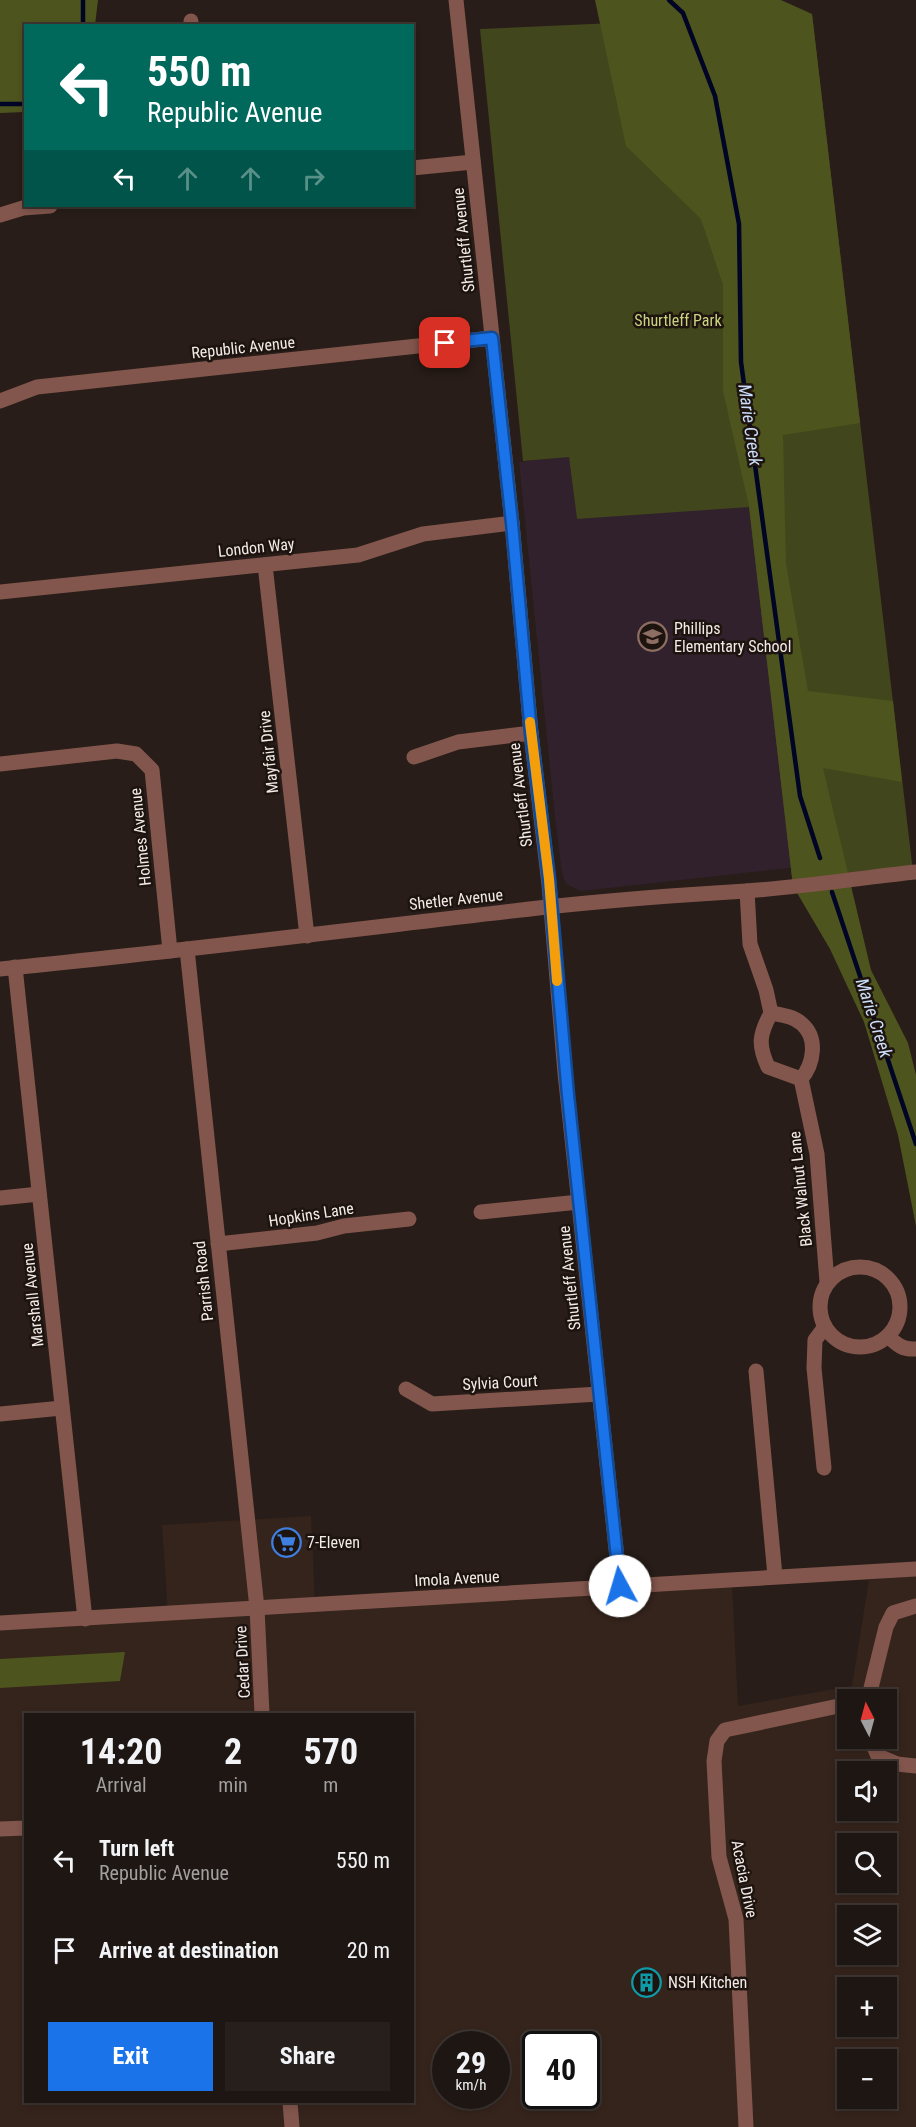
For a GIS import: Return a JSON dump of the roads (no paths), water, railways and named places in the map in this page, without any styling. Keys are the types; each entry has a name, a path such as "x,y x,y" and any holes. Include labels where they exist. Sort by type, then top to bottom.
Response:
{"street":[{"name":"Shurtleff Avenue","path":"456,0 512,523 531,733 620,1586"},
{"path":"414,168 473,162"},
{"path":"0,215 23,208 36,207"},
{"name":"Republic Avenue","path":"0,401 37,387 492,338"},
{"name":"London Way","path":"0,591 358,555 423,534 512,523"},
{"name":"Mayfair Drive","path":"265,565 307,936"},
{"path":"414,757 458,742 531,733"},
{"name":"Holmes Avenue","path":"0,764 117,751 136,754 152,770 170,951"},
{"name":"Shetler Avenue","path":"7,968 550,907 681,894 747,891 916,872"},
{"path":"747,891 750,944 766,990 771,1013 762,1028 760,1049 768,1067 801,1079 808,1071 812,1053 811,1035 801,1023 786,1016 771,1013"},
{"name":"Parrish Road","path":"187,949 257,1608"},
{"name":"Marshall Avenue","path":"7,968 39,1194 85,1619"},
{"name":"Black Walnut Lane","path":"801,1079 817,1155 827,1282"},
{"path":"0,1198 39,1194"},
{"path":"481,1212 579,1202"},
{"name":"Hopkins Lane","path":"218,1244 317,1233 344,1226 409,1219"},
{"path":"863,1266 876,1269 887,1276 896,1287 900,1300 900,1313 896,1326 877,1344 850,1347 838,1341 824,1328 819,1307 821,1294 827,1282 837,1273 863,1266"},
{"path":"824,1328 815,1340 814,1368 824,1468"},
{"path":"888,1336 898,1347 916,1348"},
{"path":"756,1371 775,1576"},
{"name":"Sylvia Court","path":"406,1389 432,1404 599,1394"},
{"path":"0,1414 62,1408"},
{"name":"Imola Avenue","path":"0,1623 916,1569"},
{"path":"871,1689 886,1627 893,1613 903,1608 916,1606"},
{"name":"Cedar Drive","path":"257,1608 262,1713"},
{"name":"Acacia Drive","path":"746,2127 736,1919 719,1857 714,1761 717,1741 725,1730 837,1706"},
{"path":"875,1749 878,1756 897,1764 916,1766"},
{"path":"0,1829 24,1828"},
{"path":"290,2103 292,2127"}],"waterway":[{"name":"Marie Creek","path":"83,0 83,24"},
{"name":"Marie Creek","path":"669,0 683,13 715,96 739,224 741,362 800,796 820,858"},
{"name":"Marie Creek","path":"0,104 24,104"},
{"name":"Marie Creek","path":"832,892 916,1144"}],"place":[{"name":"Phillips Elementary School","path":"653,637"},
{"name":"7-Eleven","path":"286,1542"},
{"name":"NSH Kitchen","path":"647,1982"}],"park label":[{"name":"Shurtleff Park","path":"678,320"}]}
